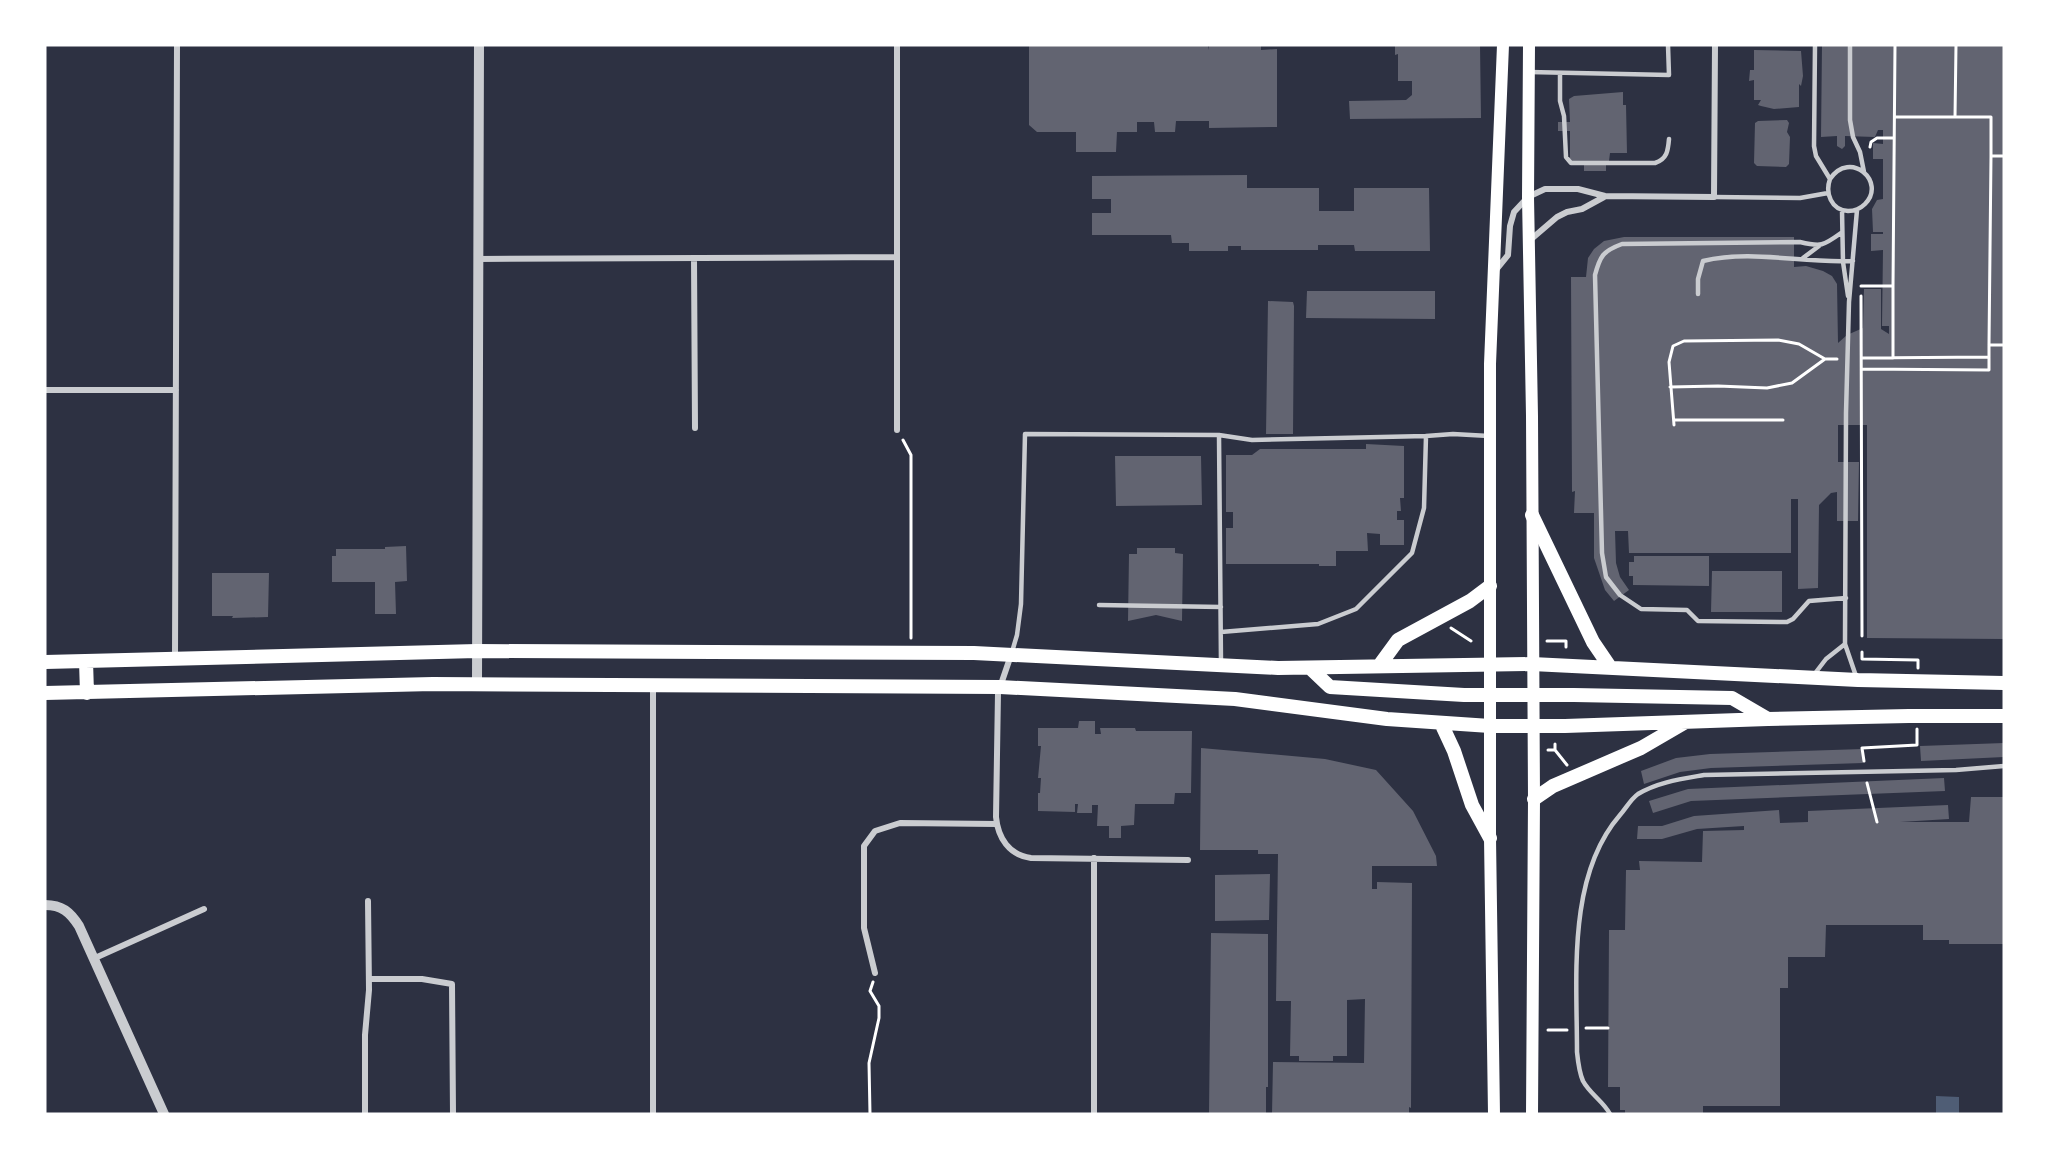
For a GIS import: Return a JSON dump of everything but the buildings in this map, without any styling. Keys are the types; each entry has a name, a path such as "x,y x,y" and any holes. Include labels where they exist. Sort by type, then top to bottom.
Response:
{"main road":[{"path":"1494,1114 1490,838 1489,435 1492,274 1503,45"},
{"path":"1529,45 1528,197 1534,800 1532,1114"},
{"path":"1532,514 1593,642 1610,668"},
{"path":"1379,666 1398,640 1470,601 1490,586"},
{"path":"45,662 477,651 1011,654 1310,668 1490,663 1858,680 2004,683"},
{"path":"86,662 87,693"},
{"path":"1310,668 1330,687 1490,695 1732,698 1768,719"},
{"path":"45,693 477,684 1000,687 1235,699 1387,719 1490,726 1909,716 2004,716"},
{"path":"1534,800 1553,786 1641,748 1686,722"},
{"path":"1441,723 1454,751 1472,805 1490,838"}],"street":[{"path":"176,660 177,45"},
{"path":"477,684 479,45"},
{"path":"897,45 897,430"},
{"path":"1492,274 1508,255 1510,226 1514,212 1528,197 1545,189 1578,189 1605,196 1714,197 1715,45"},
{"path":"1529,242 1557,217 1605,196"},
{"path":"478,258 897,257"},
{"path":"694,258 695,428"},
{"path":"45,390 176,390"},
{"path":"1011,654 1000,687 997,824 1006,845 1017,855 1031,858 1188,860"},
{"path":"653,684 653,1114"},
{"path":"875,973 864,928 864,846 875,831 900,823 997,824"},
{"path":"1094,858 1094,1114"},
{"path":"365,1114 365,1035 369,979 368,901"},
{"path":"45,904 63,908 79,926 164,1114"},
{"path":"95,958 204,909"},
{"path":"369,979 422,979 452,984 453,1114"}],"lane":[{"path":"1529,72 1669,75 1668,45"},
{"path":"1815,45 1814,146 1816,156 1830,179"},
{"path":"1850,45 1850,120 1853,137 1860,150 1865,173 1871,184 1870,197 1867,203 1857,210 1842,210 1833,203 1828,193 1830,179 1837,170 1854,167 1865,173"},
{"path":"1560,73 1560,101 1564,116 1566,157 1571,163 1655,163 1662,161 1667,154 1669,139"},
{"path":"1714,197 1800,198 1828,193"},
{"path":"1842,210 1843,262 1849,302"},
{"path":"1857,210 1849,302 1845,644 1858,680"},
{"path":"1803,258 1841,233"},
{"path":"1819,246 1800,242 1622,244 1603,254 1595,275 1602,553 1606,577 1620,595 1641,609 1687,610 1698,621 1787,622 1809,601 1846,598"},
{"path":"1698,294 1698,279 1703,261 1721,257 1803,258 1822,262 1853,261"},
{"path":"1011,654 1017,635 1020,611 1025,434 1219,435 1252,440 1489,435"},
{"path":"1219,435 1221,665"},
{"path":"1221,632 1318,624 1356,609 1412,553 1424,508 1426,436"},
{"path":"1099,605 1221,608"},
{"path":"1812,678 1827,659 1845,644"},
{"path":"1610,1114 1606,1106 1584,1083 1581,1076 1577,1052 1578,931 1588,872 1612,824 1637,795 1662,783 1704,775 1956,770 2004,766"}],"path":[{"path":"1893,358 1895,45"},
{"path":"1955,117 1956,45"},
{"path":"1862,369 1989,370 1991,117 1894,117"},
{"path":"1870,152 1871,142 1877,138 1894,138"},
{"path":"1991,156 2004,156"},
{"path":"1862,636 1861,286 1893,286"},
{"path":"1674,425 1669,362 1673,346 1684,341 1778,340 1799,344 1825,359"},
{"path":"1989,345 2004,345"},
{"path":"1859,358 1989,357"},
{"path":"1670,387 1767,388 1792,382 1825,359 1847,358"},
{"path":"1674,420 1783,420"},
{"path":"897,430 911,454 910,639"},
{"path":"1445,624 1471,641 1479,641"},
{"path":"1546,641 1566,641 1572,636"},
{"path":"1471,641 1472,646"},
{"path":"1566,641 1566,647"},
{"path":"1862,659 1918,660"},
{"path":"1555,744 1555,750 1571,770"},
{"path":"1877,822 1865,772 1862,748 1917,745"},
{"path":"1547,750 1555,750"},
{"path":"870,1114 869,1062 879,1018 879,1006 870,991 875,973"},
{"path":"1585,1028 1608,1028"},
{"path":"1548,1030 1569,1030"}],"water":[{"path":"1936,1096 1959,1097 1959,1114 1936,1114"}]}
